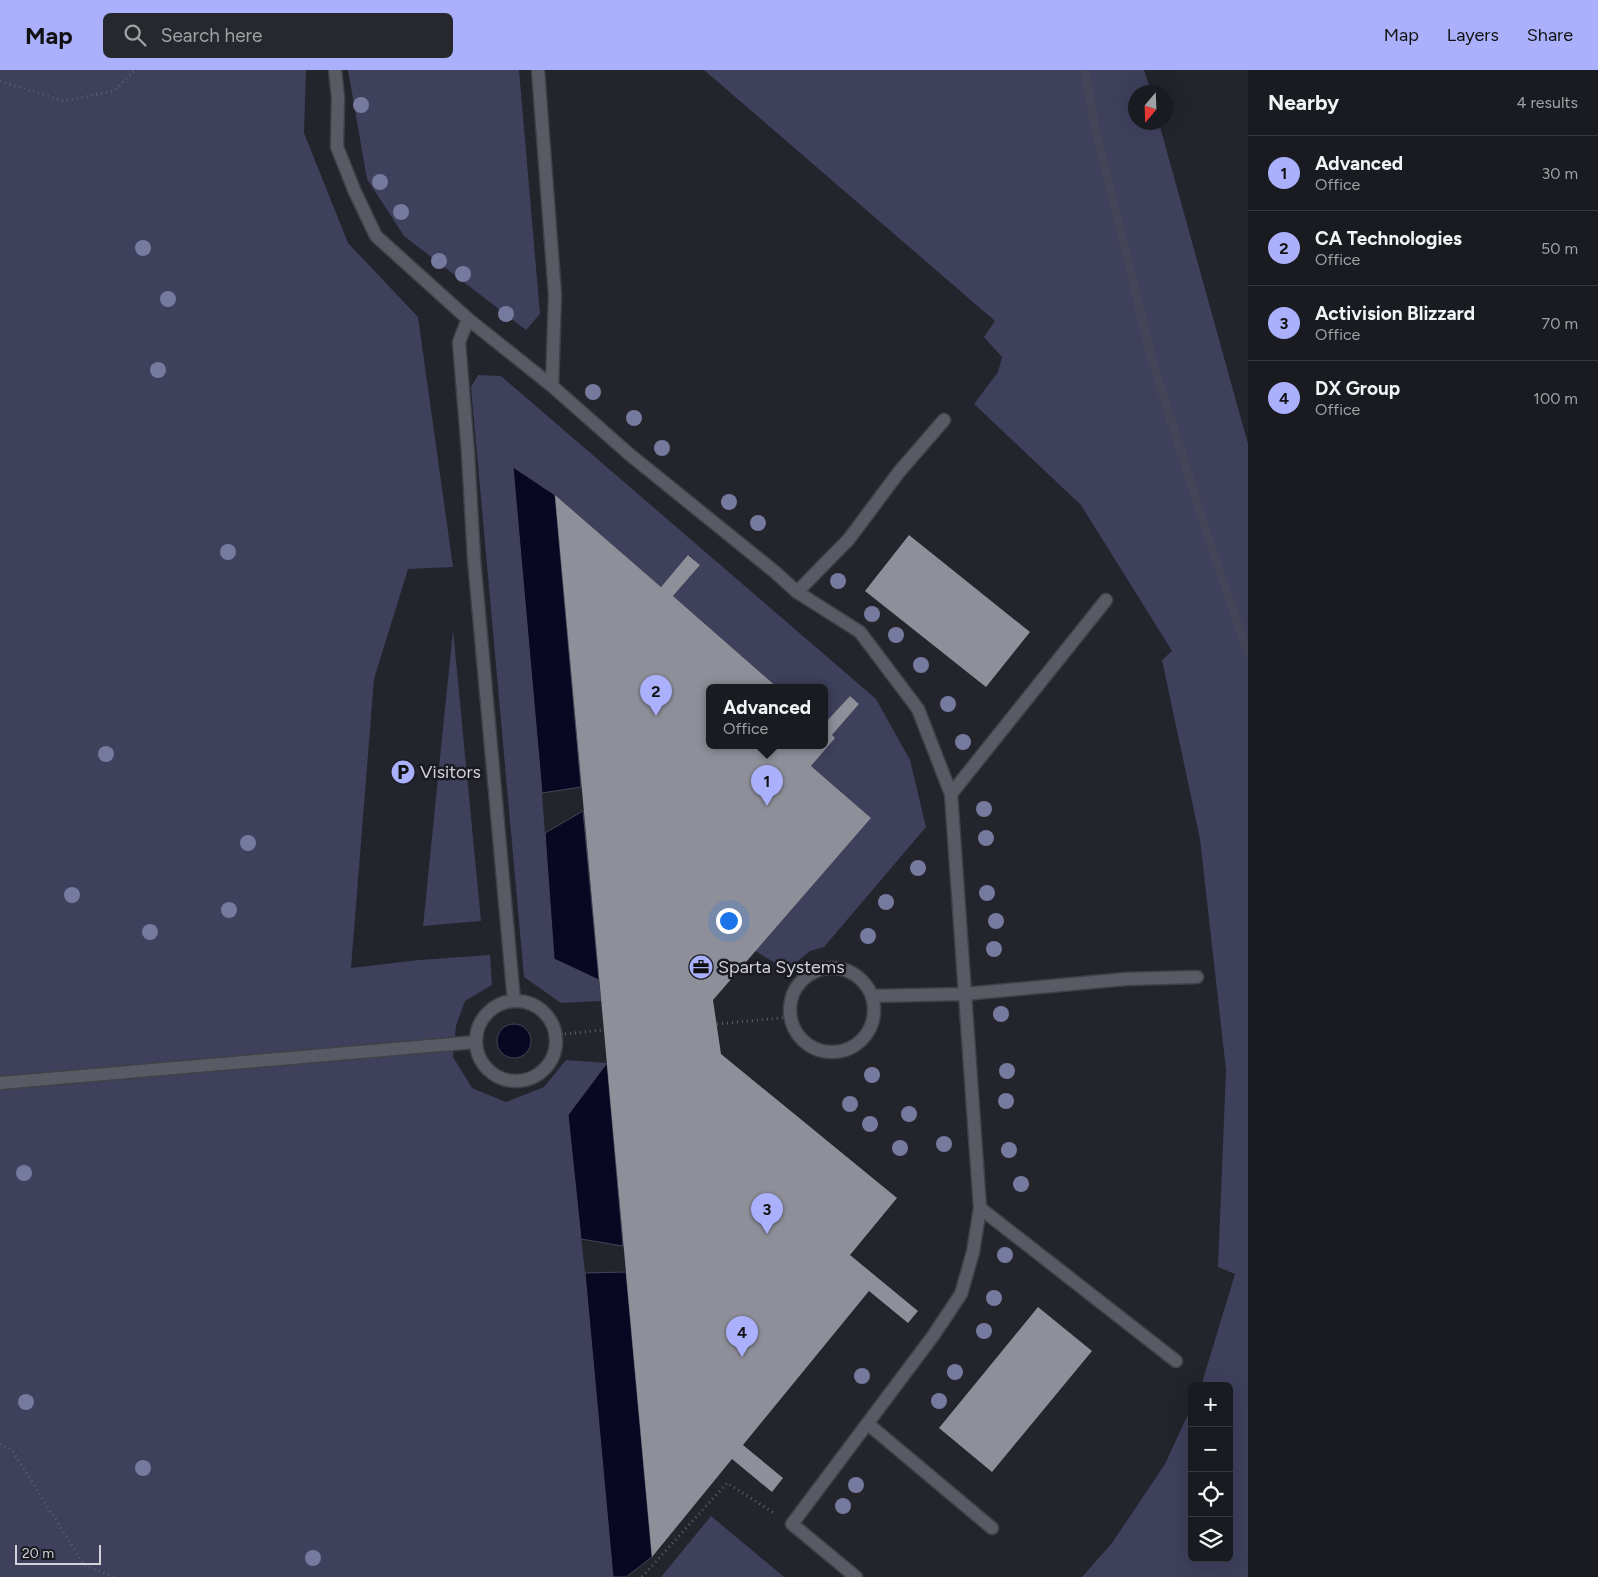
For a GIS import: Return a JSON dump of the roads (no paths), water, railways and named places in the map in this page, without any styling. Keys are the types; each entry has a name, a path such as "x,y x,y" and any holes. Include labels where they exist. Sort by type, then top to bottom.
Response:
{"street":[{"path":"335,70 338,98 337,147 355,192 376,236 468,319 552,386 629,454 776,572 798,592 860,632 918,709 951,794 980,1208 973,1252 961,1294 933,1336 792,1524 856,1577"},
{"path":"538,70 554,294 552,386"},
{"path":"468,319 459,342 474,559 514,1001"},
{"path":"798,592 848,539 899,472 944,420"},
{"path":"951,794 1106,600"},
{"path":"828,967 842,968 855,974 866,984 872,996 875,1010 872,1024 866,1036 856,1046 842,1051 828,1052 815,1049 803,1041 794,1030 790,1017 790,1003 794,989 803,978 815,971 828,967"},
{"path":"872,996 965,994 1126,979 1197,977"},
{"path":"514,1001 527,1002 539,1008 548,1017 554,1028 556,1041 554,1054 548,1066 538,1075 519,1081 505,1080 492,1073 482,1062 476,1048 476,1035 481,1021 491,1010 503,1003 514,1001"},
{"path":"0,1083 476,1042"},
{"path":"980,1208 1176,1361"},
{"path":"868,1424 992,1528"}],"waterway":[{"path":"1085,70 1094,123 1152,360 1210,543 1248,653"}],"place":[{"name":"CA Technologies","path":"656,716"},
{"name":"Visitors","path":"403,772"},
{"name":"Advanced","path":"767,806"},
{"name":"Sparta Systems","path":"701,967"},
{"name":"Activision Blizzard","path":"767,1234"},
{"name":"DX Group","path":"742,1357"}]}
